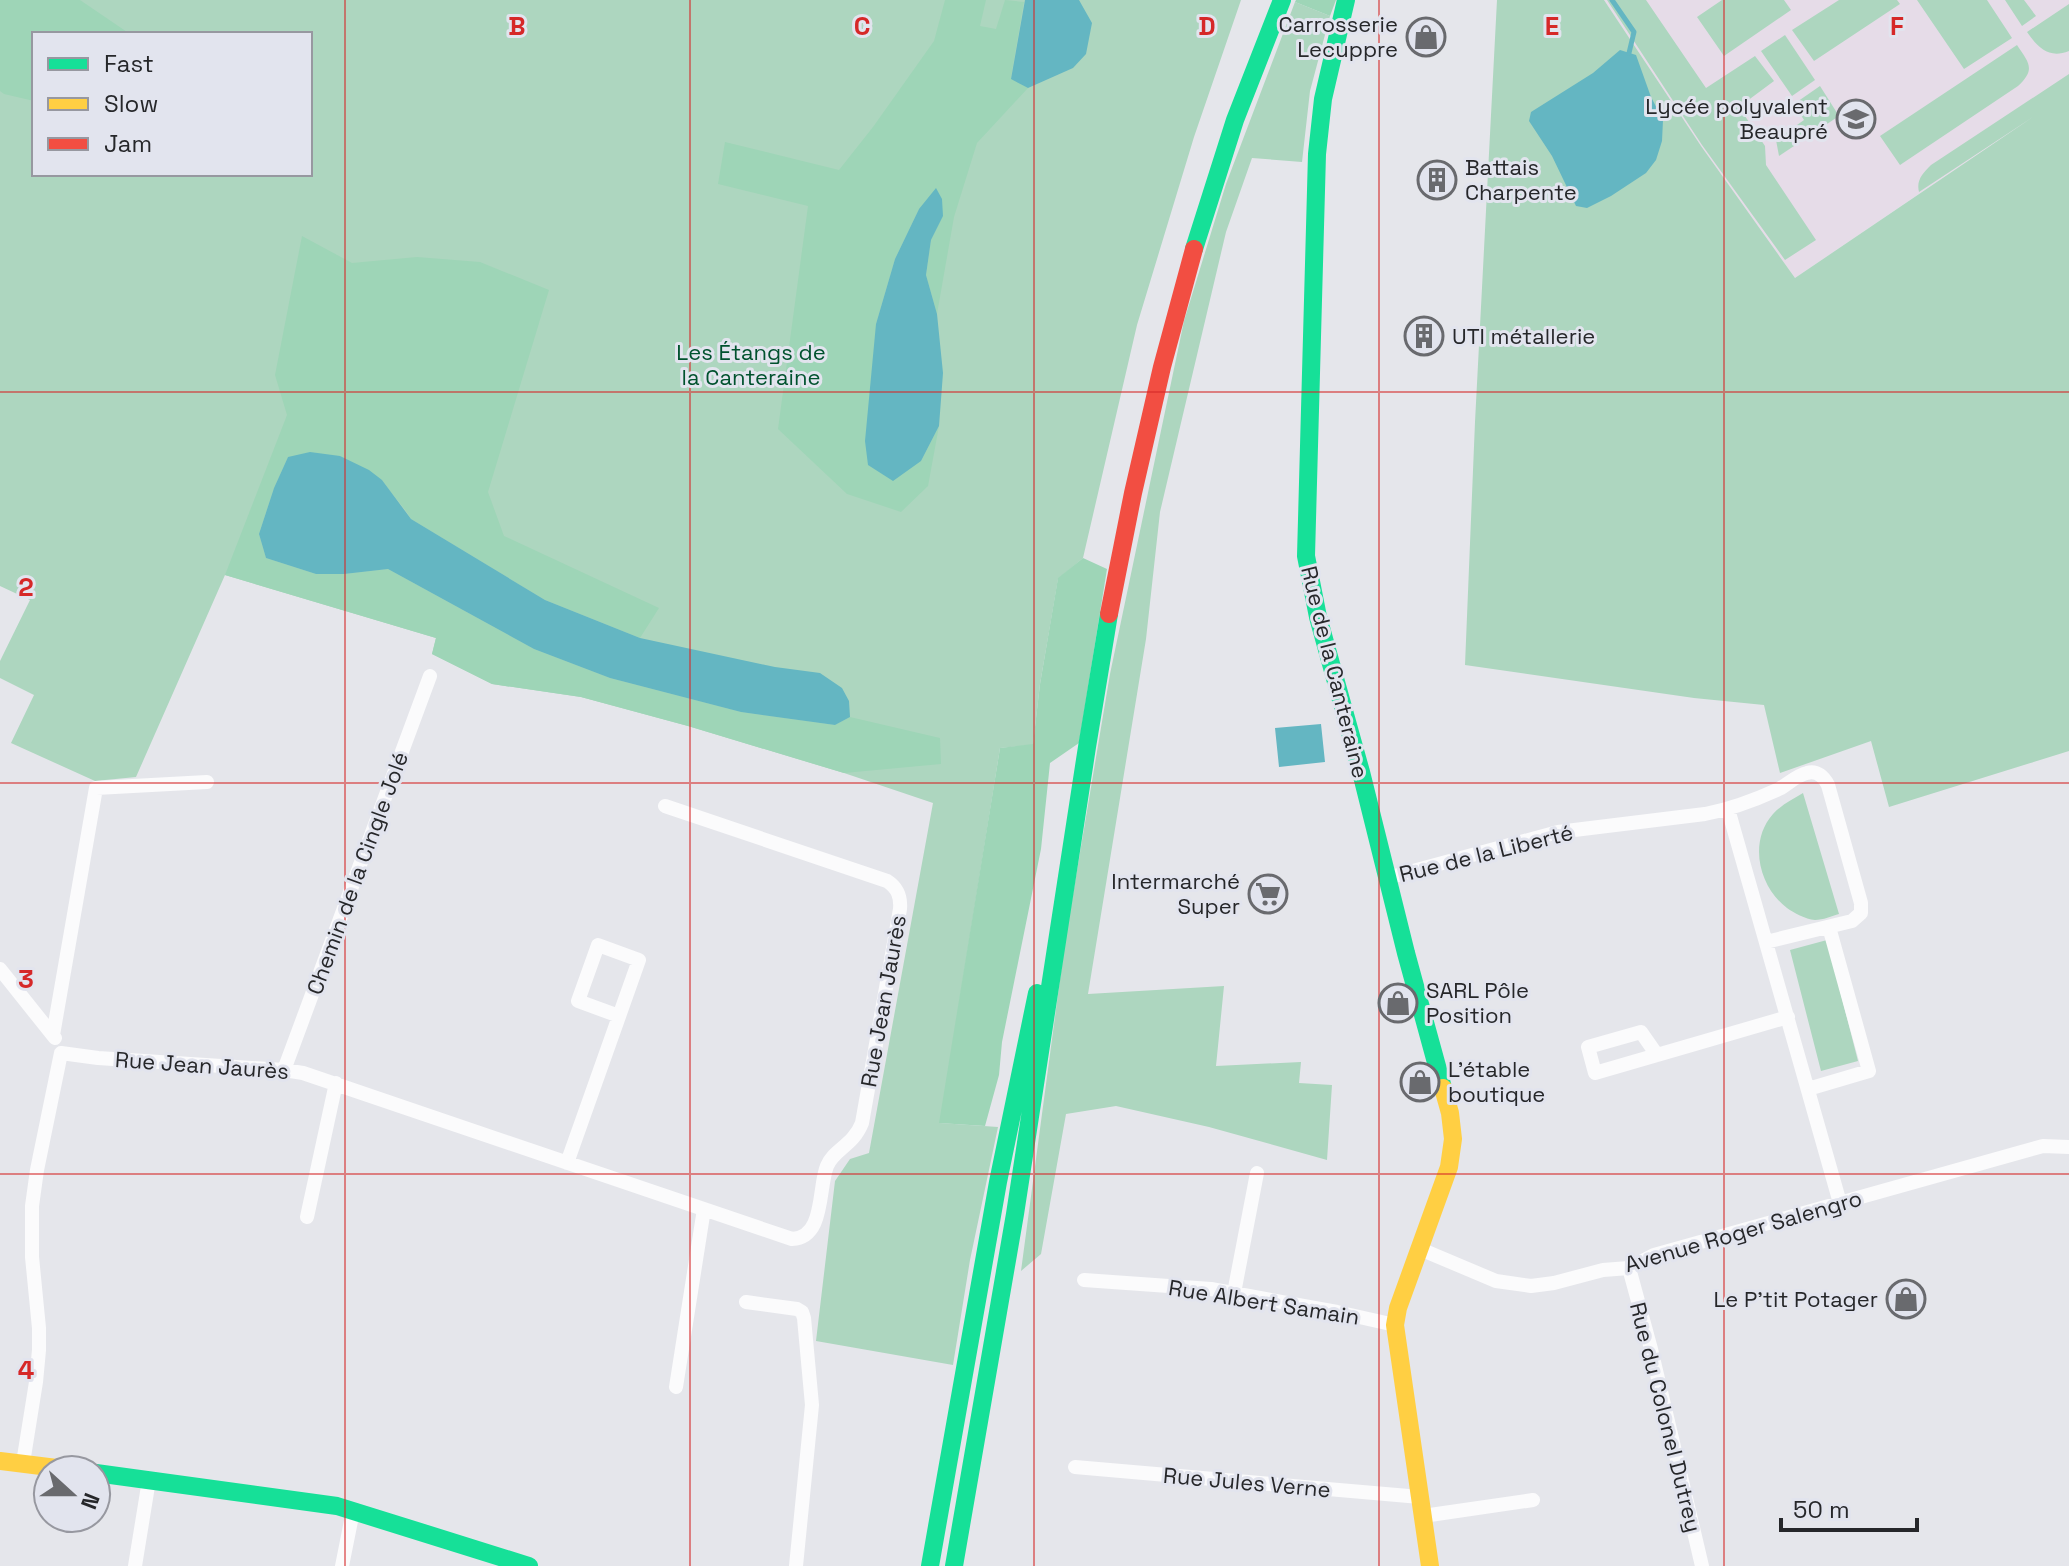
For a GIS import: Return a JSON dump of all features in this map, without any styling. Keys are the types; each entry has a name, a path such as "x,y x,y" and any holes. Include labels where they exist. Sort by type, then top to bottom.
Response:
{"main road":[{"path":"954,1566 1019,1188 1071,837 1131,499 1169,337 1208,200 1282,0"},
{"name":"Rue de la Canteraine","path":"1346,0 1323,99 1317,154 1306,556 1318,617 1406,953 1446,1092 1453,1128 1449,1167 1398,1308 1395,1325"},
{"path":"930,1566 998,1182 1071,837"},
{"path":"1395,1325 1430,1566"},
{"path":"0,1461 32,1464"},
{"path":"112,1475 305,1500 353,1511 529,1566"}],"street":[{"name":"Chemin de la Cingle Jolé","path":"284,1070 430,676"},
{"name":"Rue de la Liberté","path":"1387,878 1558,832 1728,809 1780,788 1808,772 1825,779 1862,908 1858,918 1829,927"},
{"path":"53,1035 96,788 207,782"},
{"name":"Rue Jean Jaurès","path":"61,1053 303,1073 792,1239 804,1236 816,1220 827,1167 851,1142 862,1123 900,899 887,881 665,806"},
{"path":"1728,809 1840,1203"},
{"path":"1766,942 1829,927 1869,1071 1808,1089"},
{"path":"567,1163 639,960 598,945 578,1001 619,1016"},
{"path":"0,969 53,1035 61,1053 32,1206 32,1257 39,1345 23,1463"},
{"path":"1657,1055 1788,1017"},
{"path":"307,1217 336,1083"},
{"name":"Avenue Roger Salengro","path":"1420,1249 1496,1281 1524,1286 1554,1283 1603,1270 1629,1268 1654,1255 2043,1146 2069,1147"},
{"path":"1234,1293 1257,1173"},
{"path":"676,1387 704,1209"},
{"name":"Rue du Colonel Dutrey","path":"1629,1268 1702,1566"},
{"name":"Rue Albert Samain","path":"1084,1280 1234,1293 1395,1325"},
{"path":"746,1302 797,1309 804,1318 812,1405 796,1566"},
{"name":"Rue Jules Verne","path":"1075,1467 1420,1497"},
{"path":"135,1566 149,1480"},
{"path":"1423,1516 1533,1500"},
{"path":"342,1566 353,1511"}],"shaded area":[{"name":"Lycée polyvalent Beaupré","path":"1604,0 2069,0 2069,92 1795,278 1701,146"}],"green space":[{"name":"Les Étangs de la Canteraine","path":"0,0 1241,0 1194,137 1137,325 1083,558 1058,579 1033,745 1000,748 940,1123 998,1127 970,1260 953,1365 816,1341 835,1181 850,1159 869,1153 933,803 688,726 581,697 492,684 432,654 436,638 225,575 136,777 95,781 11,743 34,695 0,678 0,661 30,600 0,586"},
{"path":"0,0 80,0 127,32 32,32 32,101 0,91"},
{"path":"945,0 986,0 980,26 996,29 1005,0 1024,2 1011,78 1028,88 977,143 954,217 937,314 926,275 931,240 943,215 919,209 895,259 876,324 921,461 939,426 928,486 901,512 847,494 778,429 808,206 718,184 725,142 839,170 934,41"},
{"path":"1296,0 1336,0 1330,16"},
{"path":"1497,0 1604,0 1701,146 1795,278 2036,115 1919,192 1919,180 1931,165 2069,74 2069,751 1889,807 1871,741 1780,773 1764,705 1465,665"},
{"path":"1607,0 1646,0 1706,88 1755,56 1774,81 1739,107 1765,146 1766,165 1816,240 1785,260 1702,145"},
{"path":"1722,0 1784,0 1791,10 1724,56 1697,17"},
{"path":"1839,0 1897,0 1900,4 1814,61 1792,30"},
{"path":"1917,0 1987,0 2012,38 1964,69"},
{"path":"2005,0 2024,0 2036,16 2022,26"},
{"path":"1295,2 1330,16 1310,91 1302,162 1252,158 1226,232 1160,512 1146,639 1088,994 1224,986 1216,1066 1301,1062 1299,1083 1332,1085 1327,1160 1209,1127 1116,1106 1066,1114 1041,1254 1021,1271 1065,942 1110,674 1184,321 1226,184"},
{"path":"2069,4 2069,51 2050,53 2035,43 2027,32"},
{"path":"1785,35 1815,80 1792,96 1761,51"},
{"path":"2017,45 2029,66 2027,75 2018,86 1900,165 1880,136"},
{"path":"1820,86 1839,116 1779,156 1776,140 1804,120 1794,104"},
{"path":"302,236 352,263 417,257 480,262 549,290 488,492 504,536 659,608 640,638 545,600 411,519 382,480 288,457 259,534 266,558 316,574 388,569 534,649 610,678 741,712 835,725 850,717 940,738 941,764 844,773 581,697 492,684 432,654 436,638 225,575 287,415 275,375"},
{"path":"1083,558 1107,569 1079,743 1050,763 1041,849 1002,1042 999,1075 985,1126 939,1123 1000,748 1033,744 1058,578"},
{"path":"1803,793 1839,914 1818,920 1796,914 1777,899 1760,864 1759,851 1765,825 1780,808"},
{"path":"1827,940 1858,1061 1821,1071 1790,950"}],"water":[{"path":"1025,0 1079,0 1092,23 1086,54 1073,68 1028,88 1011,79"},
{"path":"1620,50 1636,55 1663,120 1662,141 1656,160 1646,173 1587,208 1576,206 1552,156 1529,121 1531,112 1593,73"},
{"path":"936,188 942,199 943,216 931,240 926,275 937,314 943,373 939,426 921,461 893,481 868,465 865,441 876,324 895,259 919,209"},
{"path":"310,452 340,456 369,470 382,480 411,519 545,600 640,638 775,667 820,673 842,688 849,701 850,717 835,725 741,712 610,678 534,649 388,569 316,574 266,558 259,534 274,488 288,457"},
{"path":"1321,724 1325,762 1279,767 1275,728"}],"waterway":[{"path":"1612,0 1634,32 1629,53"}],"traffic: fast":[{"path":"1194,249 1235,120 1282,0"},
{"path":"1346,0 1323,99 1317,154 1306,556 1318,617 1443,1088"},
{"path":"954,1566 1015,1214 1109,614"},
{"path":"930,1566 998,1182 1037,993"},
{"path":"112,1475 337,1506 529,1566"}],"traffic: slow":[{"path":"1430,1566 1395,1325 1398,1308 1449,1167 1453,1139 1443,1088"},
{"path":"0,1461 32,1465"}],"traffic: jam":[{"path":"1109,614 1162,367 1194,249"}],"place":[{"name":"Carrosserie Lecuppre","path":"1426,37"},
{"name":"Lycée polyvalent Beaupré","path":"1856,119"},
{"name":"Battais Charpente","path":"1437,180"},
{"name":"UTI métallerie","path":"1424,336"},
{"name":"Intermarché Super","path":"1268,894"},
{"name":"SARL Pôle Position","path":"1398,1003"},
{"name":"L'étable boutique","path":"1420,1082"},
{"name":"Le P’tit Potager","path":"1906,1299"}]}
